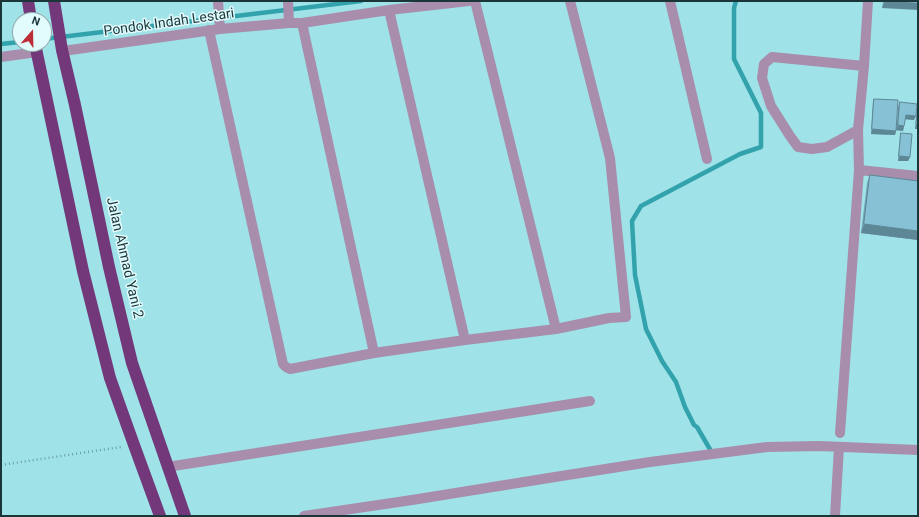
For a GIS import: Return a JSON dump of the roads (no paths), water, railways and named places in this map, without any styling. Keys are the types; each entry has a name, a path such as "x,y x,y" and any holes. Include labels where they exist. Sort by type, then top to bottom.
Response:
{"highway":[{"path":"28,1 30,12"},
{"name":"Jalan Ahmad Yani 2","path":"54,1 62,51 75,105 109,267 132,363 185,516"},
{"path":"37,52 84,271 110,378 160,516"}],"street":[{"path":"218,1 220,29"},
{"path":"288,1 289,22"},
{"name":"Pondok Indah Lestari","path":"62,51 209,30 289,22 302,23 389,10 469,1"},
{"path":"475,1 556,329"},
{"path":"209,30 283,364 290,369 374,352 556,329 609,318 626,317 610,158 570,1"},
{"path":"670,1 707,159"},
{"path":"840,433 859,170 858,130 868,1"},
{"path":"389,10 465,340"},
{"path":"302,23 374,352"},
{"path":"1,57 23,52"},
{"path":"858,130 827,147 812,149 798,147 771,106 762,78 764,64 772,57 864,66"},
{"path":"859,170 918,176"},
{"path":"167,467 590,401"},
{"path":"304,516 650,462 767,447 819,446 918,450"},
{"path":"835,516 839,447"}],"waterway":[{"path":"52,38 361,1"},
{"path":"711,451 697,427 694,425 685,407 676,382 662,361 646,329 635,275 632,221 641,206 740,154 761,147 761,113 734,59 734,8 736,1"},
{"path":"1,44 12,43"}]}
